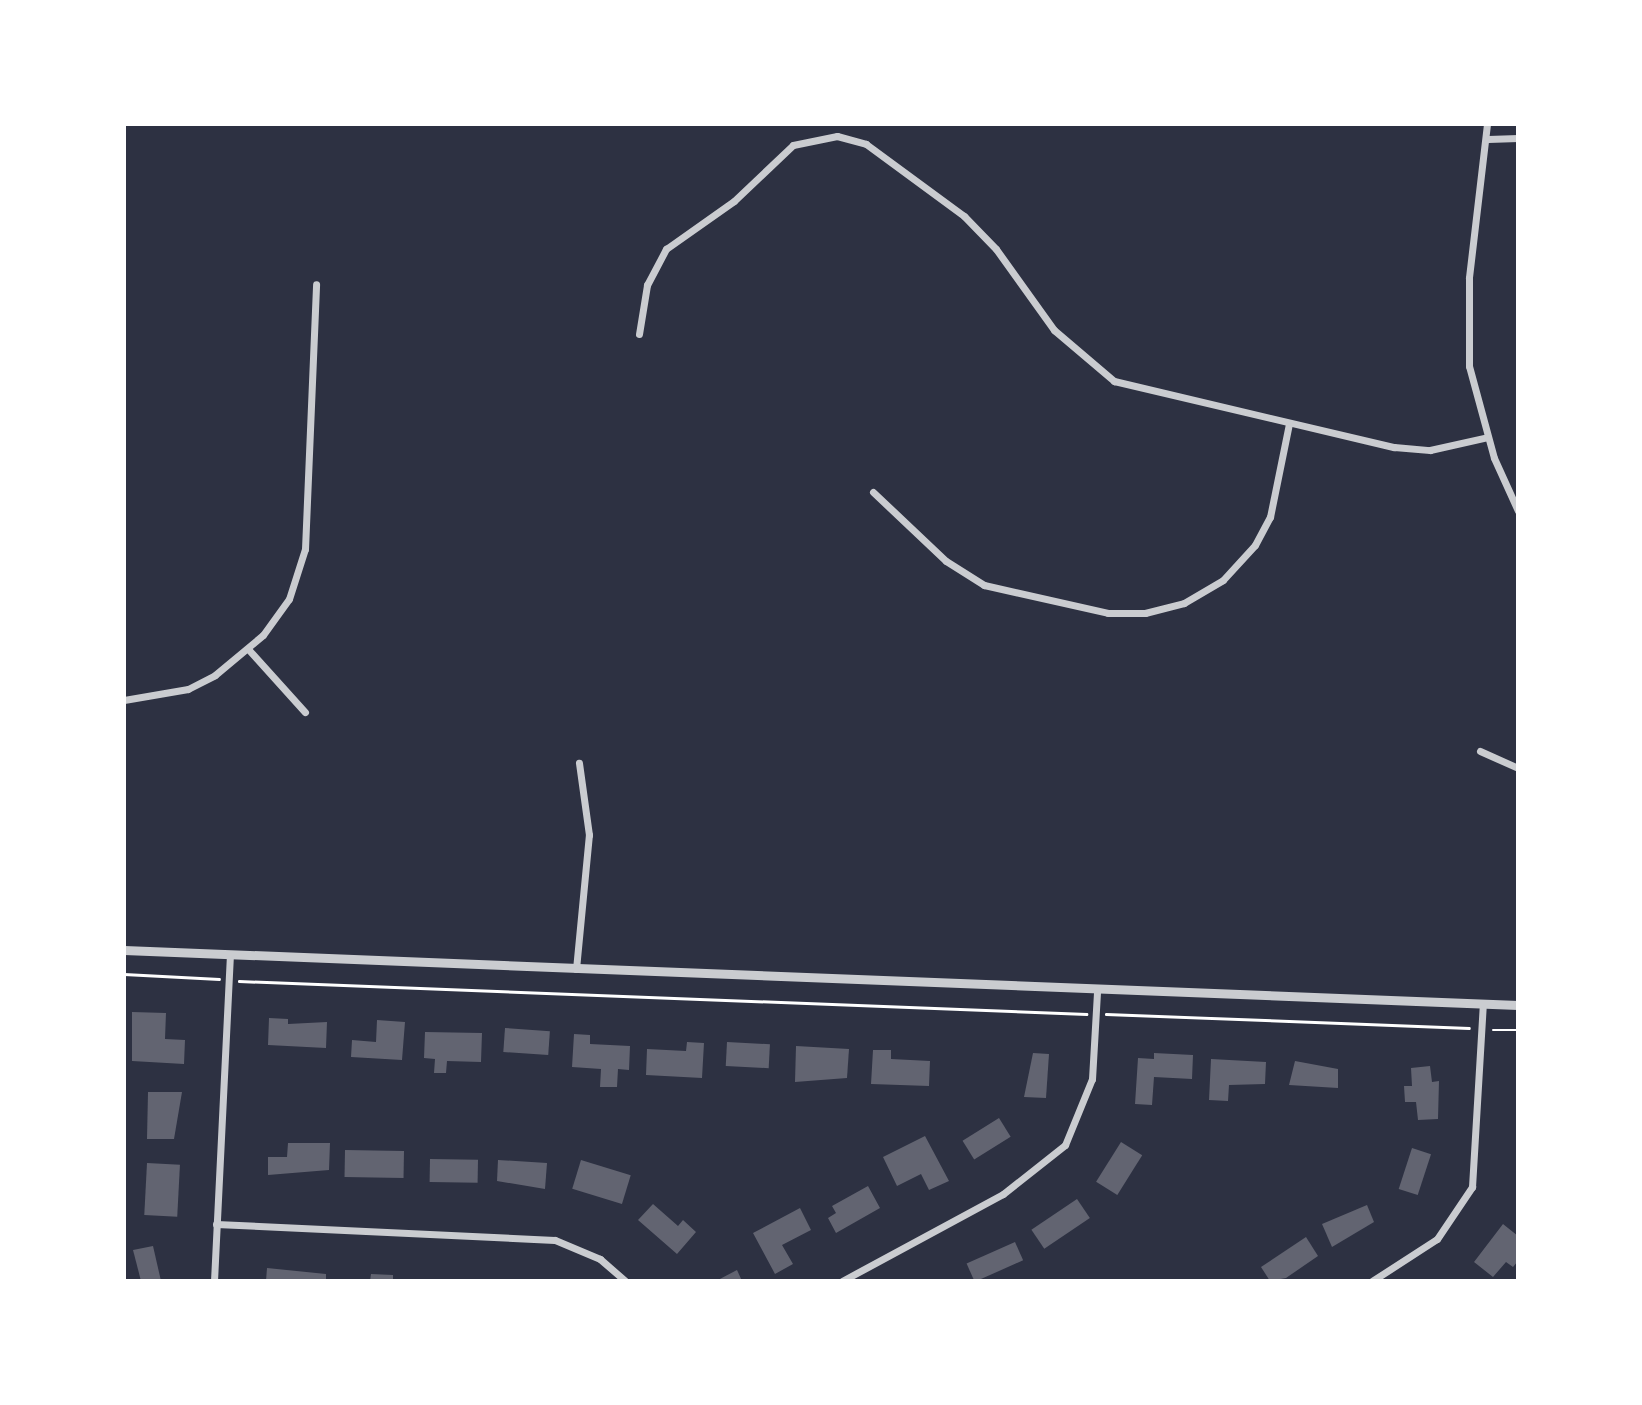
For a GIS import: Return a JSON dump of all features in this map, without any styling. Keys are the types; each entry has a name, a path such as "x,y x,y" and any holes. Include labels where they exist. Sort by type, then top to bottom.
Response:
{"street":[{"path":"1487,124 1488,139 1468,320 1469,366 1488,438 1518,511"},
{"path":"639,334 647,285 666,249 734,201 793,145 836,136 866,144 964,216 1090,366 1132,387 1394,447 1430,450 1488,438"},
{"path":"1488,139 1518,138"},
{"path":"124,700 188,689 248,649 289,599 305,549 316,284"},
{"path":"873,492 946,561 984,585 1108,612 1145,613 1184,603 1213,586 1255,545 1270,517 1289,424"},
{"path":"248,649 305,712"},
{"path":"1480,751 1518,768"},
{"path":"576,969 589,835 579,763"},
{"path":"124,950 1097,991 1518,1005"},
{"path":"214,1281 230,955"},
{"path":"842,1281 1003,1194 1065,1145 1092,1079 1097,991"},
{"path":"1372,1281 1437,1240 1472,1187 1483,1004"},
{"path":"216,1224 555,1240 600,1259 625,1281"}],"path":[{"path":"124,974 1518,1031"}],"building":[{"path":"132,1012 166,1013 165,1039 185,1040 184,1064 132,1061"},
{"path":"269,1018 288,1019 288,1024 327,1022 326,1048 268,1045"},
{"path":"377,1020 405,1022 402,1060 351,1057 352,1040 376,1042"},
{"path":"505,1028 550,1031 548,1055 503,1052"},
{"path":"425,1032 482,1033 481,1062 447,1061 446,1073 434,1073 435,1059 424,1058"},
{"path":"574,1034 590,1035 590,1044 630,1046 629,1070 618,1069 617,1087 600,1087 601,1069 572,1067"},
{"path":"687,1042 704,1043 702,1078 646,1075 647,1049 686,1051"},
{"path":"727,1042 770,1044 769,1068 726,1066"},
{"path":"796,1046 849,1049 847,1078 795,1082"},
{"path":"873,1050 891,1050 891,1059 930,1061 929,1086 871,1084"},
{"path":"1033,1053 1049,1054 1046,1098 1024,1097"},
{"path":"1154,1053 1193,1055 1192,1079 1154,1077 1152,1105 1135,1104 1138,1058 1154,1059"},
{"path":"1211,1059 1266,1062 1265,1084 1229,1085 1228,1101 1209,1100"},
{"path":"1295,1061 1338,1069 1338,1088 1289,1085"},
{"path":"1430,1066 1432,1082 1439,1081 1438,1119 1418,1120 1416,1102 1405,1102 1404,1086 1412,1086 1411,1068"},
{"path":"148,1092 182,1092 174,1139 147,1139"},
{"path":"999,1118 1011,1137 974,1159 963,1141"},
{"path":"925,1136 949,1181 929,1190 921,1174 897,1186 883,1157"},
{"path":"1121,1142 1142,1155 1117,1195 1096,1182"},
{"path":"288,1143 330,1143 329,1170 268,1175 268,1157 287,1157"},
{"path":"1412,1148 1431,1154 1418,1195 1399,1189"},
{"path":"345,1150 404,1151 404,1178 345,1177"},
{"path":"430,1159 478,1160 478,1183 430,1182"},
{"path":"498,1160 547,1163 545,1189 497,1181"},
{"path":"581,1160 631,1175 622,1204 572,1189"},
{"path":"147,1163 180,1165 177,1217 144,1215"},
{"path":"868,1186 880,1208 836,1233 828,1218 836,1213 832,1206"},
{"path":"1077,1199 1090,1218 1044,1249 1031,1230"},
{"path":"653,1204 678,1226 683,1220 696,1232 677,1254 638,1220"},
{"path":"1367,1205 1374,1222 1332,1247 1322,1224"},
{"path":"800,1208 811,1230 782,1245 793,1264 775,1274 753,1233"},
{"path":"1503,1224 1518,1236 1518,1261 1513,1267 1506,1262 1493,1277 1474,1262"},
{"path":"1306,1237 1318,1256 1286,1278 1270,1281 1261,1267"},
{"path":"1015,1242 1023,1260 977,1281 967,1264"},
{"path":"153,1246 161,1281 141,1281 133,1250"},
{"path":"267,1268 326,1274 326,1281 266,1281"},
{"path":"737,1270 742,1281 716,1281"},
{"path":"371,1274 393,1275 393,1281 370,1281"}]}
